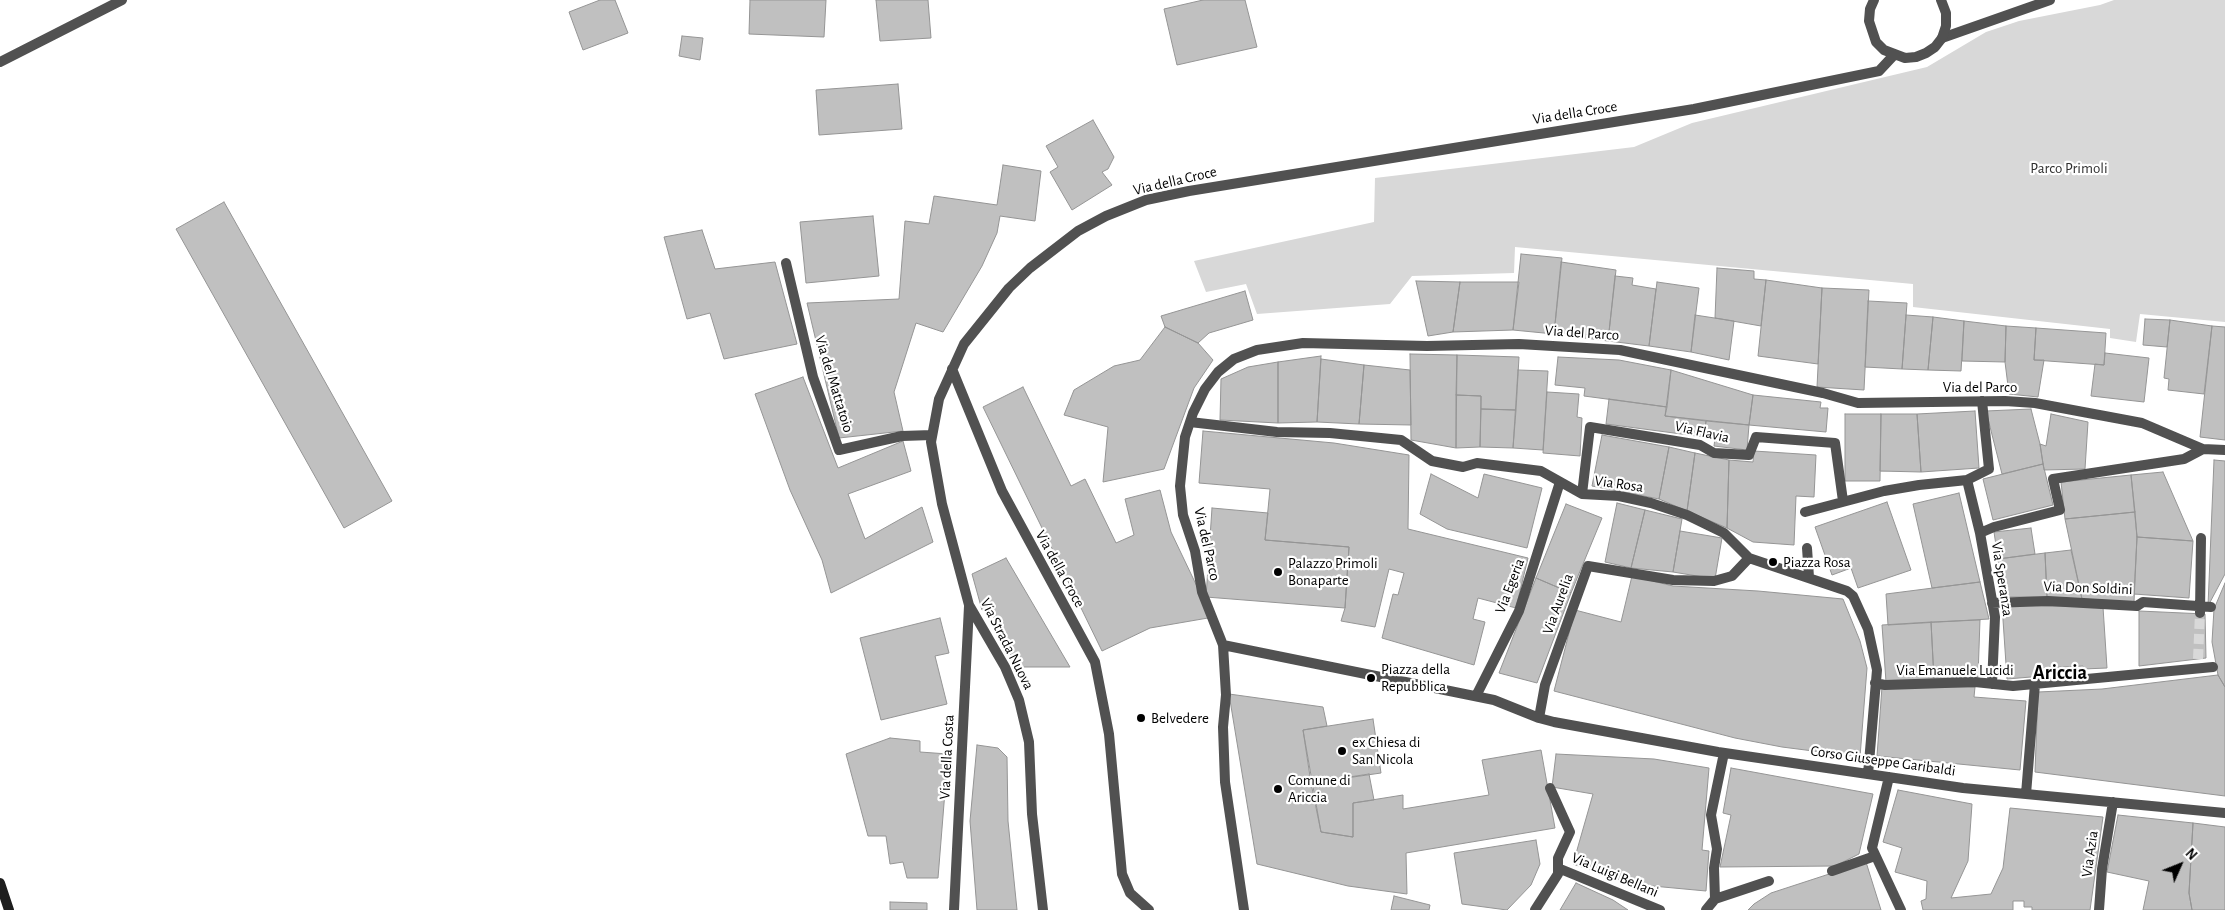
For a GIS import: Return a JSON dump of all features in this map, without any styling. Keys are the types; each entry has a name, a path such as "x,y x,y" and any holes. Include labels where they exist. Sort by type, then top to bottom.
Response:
{"street":[{"path":"0,60 122,0"},
{"path":"1874,0 1869,20 1871,32 1876,42 1894,56 1905,58 1919,56 1935,47 1942,38 1946,26 1946,13 1941,0"},
{"path":"1942,38 2050,0"},
{"name":"Via della Croce","path":"1149,910 1130,893 1122,874 1109,734 1095,662 1002,491 952,369 964,344 982,319 1009,288 1030,268 1078,230 1106,216 1146,200 1189,190 1694,109 1879,71 1894,56"},
{"name":"Via del Mattatoio","path":"786,263 813,377 839,450 902,436 932,436"},
{"name":"Via del Parco","path":"1244,910 1225,782 1223,727 1226,695 1223,645 1202,592 1195,551 1183,515 1180,486 1185,437 1190,422 1205,388 1218,372 1234,359 1257,350 1303,343 1427,346 1519,344 1620,350 1823,393 1858,403 1982,401 2035,403 2142,423 2203,449 2225,450"},
{"name":"Via Strada Nuova","path":"952,369 939,399 932,436 934,464 942,504 969,605 1005,667 1019,700 1028,742 1032,814 1043,910"},
{"path":"1805,512 1843,501 1919,485 1967,480 1989,468 1982,401"},
{"name":"Via Rosa","path":"1190,422 1277,432 1330,433 1401,440 1432,461 1463,467 1477,463 1541,471 1582,494 1619,496 1687,515 1724,533 1749,558 1809,577 1853,596 1868,629 1877,670 1868,774"},
{"name":"Via Flavia","path":"1582,494 1590,427 1700,445 1714,453 1748,455 1756,437 1835,443 1843,501"},
{"path":"1980,533 1994,527 2060,510 2053,479 2184,459 2203,449"},
{"name":"Via Speranza","path":"1967,480 1980,533 1995,617 1992,684"},
{"name":"Via Egeria","path":"1476,696 1519,611 1560,482"},
{"name":"Via Don Soldini","path":"1992,603 2048,601 2137,606 2143,602 2203,608 2201,538"},
{"path":"1807,548 1809,577"},
{"name":"Via Aurelia","path":"1539,718 1545,685 1588,566 1673,580 1714,582 1732,576 1749,558"},
{"name":"Via della Costa","path":"954,910 969,605"},
{"path":"1223,645 1494,700 1539,718"},
{"name":"Via Emanuele Lucidi","path":"1875,683 1885,685 1975,682 2013,686 2198,664 2213,667"},
{"name":"Via Emanuele Lucidi","path":"2026,794 2035,684"},
{"name":"Corso Giuseppe Garibaldi","path":"1539,718 1724,753 1963,788 2225,813"},
{"path":"1715,899 1714,868 1717,849 1711,815 1724,753"},
{"path":"1889,777 1872,848 1901,910"},
{"path":"1534,910 1558,874 1558,858 1570,832 1550,788"},
{"name":"Via Azia","path":"2099,910 2102,869 2113,802"},
{"path":"1832,871 1875,856"},
{"name":"Via Luigi Bellani","path":"1558,868 1660,910"},
{"path":"1706,910 1715,899 1769,881"},
{"path":"0,883 9,910"}],"green space":[{"name":"Parco Primoli","path":"2114,0 2225,0 2225,322 2140,314 2136,342 2110,338 2110,329 1913,307 1913,284 1515,247 1514,273 1412,276 1390,304 1257,314 1246,284 1206,292 1194,261 1374,222 1375,178 1634,147 1692,123 1927,67 1986,32 2019,21 2100,5"}],"building":[{"path":"600,0 615,0 628,33 583,50 569,12"},
{"path":"750,0 826,0 824,37 749,34"},
{"path":"876,0 928,0 931,38 880,41"},
{"path":"1203,0 1245,0 1257,47 1177,65 1164,9"},
{"path":"682,36 703,38 700,60 679,56"},
{"path":"898,84 902,129 819,135 816,90"},
{"path":"1093,120 1114,157 1108,169 1102,172 1112,185 1072,210 1050,172 1058,167 1046,146"},
{"path":"1003,165 1041,171 1035,221 1000,216 997,233 982,266 943,332 916,323 894,392 903,431 839,438 807,303 899,299 905,221 929,224 934,196 997,205"},
{"path":"224,202 392,501 344,528 176,229"},
{"path":"873,216 879,276 806,283 800,222"},
{"path":"702,230 715,269 775,262 797,344 724,359 710,313 687,319 664,237"},
{"path":"1521,254 1562,258 1554,334 1513,330"},
{"path":"1561,262 1616,270 1608,341 1554,334"},
{"path":"1717,268 1754,271 1754,279 1766,280 1761,326 1715,318"},
{"path":"1615,276 1633,278 1632,285 1656,289 1649,346 1608,341"},
{"path":"1766,280 1822,288 1818,364 1758,356"},
{"path":"1416,281 1460,282 1453,332 1428,336"},
{"path":"1460,282 1519,282 1513,330 1453,332"},
{"path":"1657,282 1699,288 1691,352 1649,346"},
{"path":"1822,288 1869,290 1864,390 1817,387"},
{"path":"1245,291 1253,320 1209,333 1198,343 1165,327 1161,316"},
{"path":"1868,301 1907,303 1902,369 1865,367"},
{"path":"1695,315 1734,321 1729,360 1691,352"},
{"path":"1906,315 1933,317 1928,370 1902,369"},
{"path":"1933,317 1964,321 1961,371 1928,370"},
{"path":"2145,319 2170,320 2167,347 2143,345"},
{"path":"2170,320 2212,326 2204,394 2168,390 2169,379 2164,378"},
{"path":"1964,321 2006,326 2005,362 1962,361"},
{"path":"2006,326 2036,328 2034,360 2044,360 2038,397 2009,394 2005,362"},
{"path":"2212,326 2225,327 2225,440 2200,437"},
{"path":"1165,327 1198,343 1213,360 1194,388 1164,469 1103,482 1108,427 1064,415 1074,390 1114,366 1140,360"},
{"path":"2036,328 2106,333 2104,365 2034,360"},
{"path":"2105,353 2149,358 2144,402 2091,396 2095,364 2104,365"},
{"path":"1410,354 1457,355 1456,448 1411,440"},
{"path":"1457,355 1519,357 1516,410 1481,409 1481,396 1456,395"},
{"path":"1321,356 1317,422 1278,423 1278,362"},
{"path":"1558,357 1619,360 1671,370 1667,407 1584,396 1585,388 1555,385"},
{"path":"1321,359 1364,365 1359,424 1317,422"},
{"path":"1278,362 1278,423 1220,420 1221,379 1248,367"},
{"path":"1364,365 1410,370 1411,425 1359,424"},
{"path":"1518,370 1548,371 1543,450 1513,448"},
{"path":"1671,370 1753,395 1749,425 1665,416"},
{"path":"803,377 838,468 903,441 911,471 848,494 865,539 922,507 933,542 831,593 822,560 790,490 755,394"},
{"path":"1023,387 1071,486 1085,479 1116,543 1134,535 1125,499 1160,490 1171,532 1203,599 1208,618 1150,628 1102,651 983,407"},
{"path":"1547,392 1579,394 1577,417 1582,418 1580,456 1543,453"},
{"path":"1456,395 1481,396 1480,447 1456,448"},
{"path":"1753,395 1821,402 1820,408 1828,408 1826,432 1749,425"},
{"path":"1609,399 1667,407 1665,416 1706,421 1704,437 1606,424"},
{"path":"1481,409 1516,410 1513,448 1480,447"},
{"path":"2031,409 2043,464 2002,474 1986,411"},
{"path":"1975,411 1979,468 1921,472 1917,414"},
{"path":"1845,414 1881,414 1880,481 1845,481"},
{"path":"1881,414 1917,414 1921,472 1880,471"},
{"path":"2051,414 2088,422 2085,469 2044,470 2040,444 2046,446"},
{"path":"1706,421 1749,425 1747,450 1714,446 1715,438 1704,437"},
{"path":"1203,431 1334,443 1409,455 1408,529 1528,558 1516,608 1478,598 1473,619 1485,622 1474,665 1382,638 1393,594 1398,595 1404,573 1389,569 1375,627 1341,621 1345,608 1349,547 1265,540 1270,489 1199,483"},
{"path":"1602,435 1669,447 1659,499 1592,486"},
{"path":"1669,447 1695,453 1687,511 1659,499"},
{"path":"1754,451 1816,455 1814,497 1796,496 1794,545 1753,542 1727,528 1729,460 1753,462"},
{"path":"1695,453 1729,460 1727,528 1687,511"},
{"path":"2214,460 2225,461 2225,574 2208,606"},
{"path":"2043,464 2053,505 1993,520 1983,479"},
{"path":"2163,472 2193,541 2137,537 2131,475"},
{"path":"1431,474 1478,498 1484,474 1542,488 1527,548 1447,529 1420,514"},
{"path":"2131,475 2135,512 2065,519 2061,482"},
{"path":"1959,493 1980,582 1932,588 1913,504"},
{"path":"1887,502 1911,570 1858,588 1851,568 1832,575 1815,527"},
{"path":"1617,503 1645,510 1631,568 1605,562"},
{"path":"1566,504 1602,518 1571,593 1536,578"},
{"name":"Palazzo Primoli Bonaparte","path":"1212,508 1268,513 1265,540 1349,547 1345,608 1206,597"},
{"path":"1645,510 1682,519 1673,572 1631,568"},
{"path":"2135,512 2137,537 2134,602 2082,599 2065,519"},
{"path":"2031,528 2035,554 1998,559 1994,532"},
{"path":"1680,531 1722,538 1715,579 1673,572"},
{"path":"2137,537 2193,541 2189,598 2134,594"},
{"path":"2071,550 2082,599 2047,597 2045,553"},
{"path":"2045,553 2047,597 2000,597 1998,559"},
{"path":"1006,558 1070,667 1016,667 989,606 982,610 972,574"},
{"path":"1632,576 1673,586 1843,599 1860,641 1867,668 1860,757 1782,747 1735,738 1554,691 1575,610 1621,622"},
{"path":"1536,578 1571,593 1537,683 1499,673"},
{"path":"1980,582 1989,619 1888,625 1886,594"},
{"path":"2225,583 2225,687 2218,675 2212,642 2214,609"},
{"path":"2002,605 2103,607 2107,668 2083,669 2083,666 2042,668 2043,676 2007,679"},
{"path":"2139,611 2205,614 2206,658 2139,666"},
{"path":"940,618 949,653 935,656 947,704 881,720 860,638"},
{"path":"1980,620 1978,677 1934,679 1931,622"},
{"path":"1931,622 1934,679 1886,682 1882,625"},
{"path":"2218,675 2225,687 2225,796 2035,772 2038,692 2102,689"},
{"path":"1882,687 1975,687 1974,697 2026,701 2020,770 1877,756"},
{"name":"Comune di Ariccia","path":"1229,694 1323,707 1327,726 1303,730 1321,832 1353,837 1353,803 1403,795 1403,809 1489,795 1482,760 1541,750 1555,828 1406,853 1407,894 1348,886 1257,864"},
{"name":"ex Chiesa di San Nicola","path":"1373,719 1381,773 1311,783 1303,730"},
{"path":"890,738 920,741 920,752 948,754 938,878 907,878 903,862 890,864 886,836 868,836 846,754"},
{"path":"977,745 998,748 1007,757 1008,821 1017,910 977,910 970,821"},
{"path":"1556,754 1654,759 1709,768 1702,850 1709,851 1706,891 1631,884 1573,864 1593,794 1552,787"},
{"path":"1731,768 1873,794 1859,854 1835,866 1720,867 1731,815 1723,813"},
{"path":"1369,774 1374,800 1353,803 1353,837 1321,832 1311,783"},
{"path":"1898,790 1972,804 1968,861 1951,898 1991,894 2003,868 2010,808 2103,817 2090,910 2032,910 2032,907 2024,907 2024,901 2013,901 2013,910 1923,910 1921,901 1926,899 1927,881 1895,872 1902,848 1883,842"},
{"path":"2118,815 2193,823 2189,893 2192,910 2143,910 2149,881 2107,872"},
{"path":"2193,823 2225,827 2225,910 2192,910 2189,893"},
{"path":"1536,840 1540,864 1531,885 1507,910 1462,904 1454,853"},
{"path":"1866,862 1881,910 1748,910 1771,893"},
{"path":"1576,883 1613,900 1628,910 1560,910"},
{"path":"1394,896 1430,905 1429,910 1391,910"},
{"path":"890,902 927,903 927,910 890,910"}],"tunnel":[{"path":"2198,659 2200,613"}],"place":[{"name":"Piazza Rosa","path":"1773,562"},
{"name":"Palazzo Primoli Bonaparte","path":"1278,572"},
{"name":"Piazza della Repubblica","path":"1371,678"},
{"name":"Belvedere","path":"1141,718"},
{"name":"ex Chiesa di San Nicola","path":"1342,751"},
{"name":"Comune di Ariccia","path":"1278,789"}],"district":[{"name":"Ariccia","path":"2060,673"}]}
